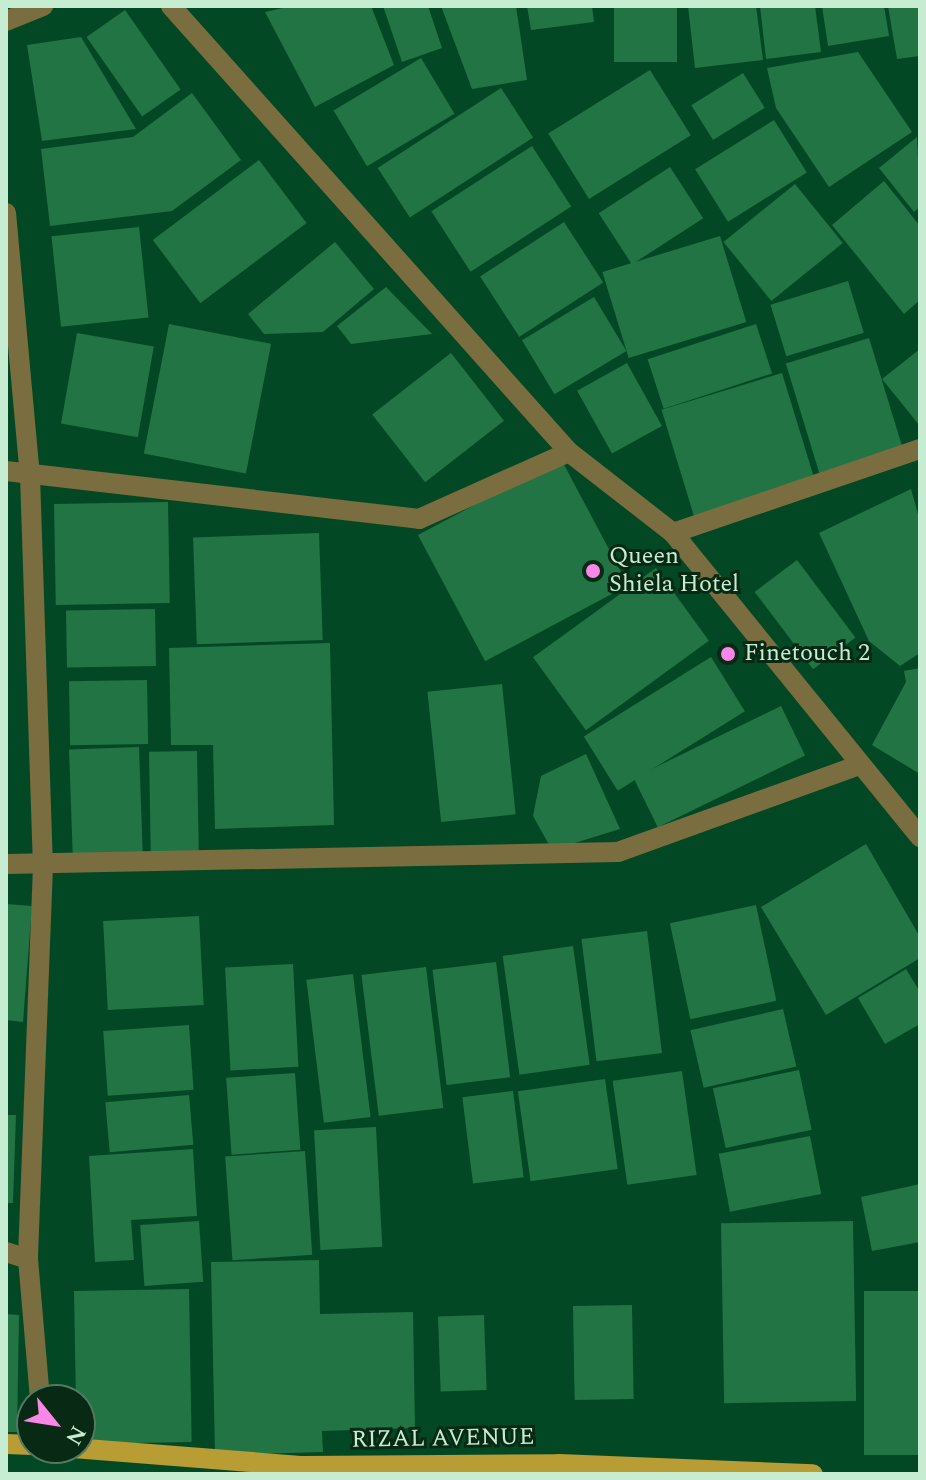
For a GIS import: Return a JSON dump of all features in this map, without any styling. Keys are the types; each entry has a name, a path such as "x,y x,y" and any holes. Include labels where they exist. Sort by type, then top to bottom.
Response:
{"main road":[{"name":"RIZAL AVENUE","path":"96,1450 303,1466 559,1464 813,1474"}],"street":[{"path":"6,21 43,6"},
{"path":"171,6 569,452 673,533 860,765 911,808 920,837"},
{"path":"6,213 30,476 43,866 28,1259 39,1384"},
{"path":"673,533 920,449"},
{"path":"6,471 419,519 569,452"},
{"path":"6,864 43,866 618,852 860,765"},
{"path":"6,1252 28,1259"}],"building":[{"path":"292,6 371,6 394,65 315,107 265,12"},
{"path":"383,6 428,6 442,48 402,62"},
{"path":"441,6 516,6 527,80 472,89"},
{"path":"527,6 592,6 594,22 531,30"},
{"path":"614,6 677,6 677,62 614,62"},
{"path":"688,6 756,6 763,60 695,68"},
{"path":"760,6 815,6 821,52 766,59"},
{"path":"822,6 884,6 889,36 828,46"},
{"path":"888,6 920,6 920,56 897,59"},
{"path":"125,10 181,89 142,116 86,37"},
{"path":"81,37 136,129 42,141 27,45"},
{"path":"858,52 912,132 829,187 776,108 767,68"},
{"path":"421,58 454,114 367,166 334,111"},
{"path":"650,70 691,135 589,199 548,134"},
{"path":"743,73 765,108 713,140 691,105"},
{"path":"501,88 533,137 410,218 378,168"},
{"path":"192,93 241,160 172,211 50,226 41,149 133,137"},
{"path":"774,120 807,173 728,222 695,169"},
{"path":"917,137 920,207 914,212 879,168"},
{"path":"532,146 571,206 471,272 431,211"},
{"path":"259,160 307,223 200,303 153,240"},
{"path":"670,167 703,218 632,264 599,213"},
{"path":"884,181 920,226 920,300 904,314 832,225"},
{"path":"795,184 843,243 771,301 724,242"},
{"path":"564,222 603,282 519,337 480,276"},
{"path":"139,227 149,318 61,327 51,236"},
{"path":"720,236 746,322 629,358 602,272"},
{"path":"335,242 374,289 323,332 264,334 248,314"},
{"path":"848,281 864,333 786,356 771,305"},
{"path":"386,287 432,334 351,344 337,326"},
{"path":"594,297 626,351 554,394 522,340"},
{"path":"169,324 271,344 246,473 144,454"},
{"path":"756,324 772,373 664,409 648,359"},
{"path":"77,333 154,347 138,437 61,424"},
{"path":"869,338 904,453 821,478 786,363"},
{"path":"920,349 920,426 882,379"},
{"path":"451,353 504,421 425,482 372,415"},
{"path":"627,363 662,426 612,454 577,391"},
{"path":"782,373 815,480 694,517 662,410"},
{"path":"561,459 628,585 485,661 418,535"},
{"path":"911,489 920,521 920,653 900,666 869,641 819,533"},
{"path":"168,502 170,603 56,605 54,504"},
{"path":"319,533 323,640 197,644 193,537"},
{"path":"797,560 855,637 813,669 755,592"},
{"path":"656,568 709,641 586,730 533,657"},
{"path":"155,609 156,666 67,668 66,611"},
{"path":"330,643 334,825 215,829 213,745 171,745 169,648"},
{"path":"711,657 745,711 618,791 584,736"},
{"path":"920,668 920,774 872,745 906,682 904,671"},
{"path":"147,680 148,744 70,745 69,681"},
{"path":"502,684 516,814 441,822 427,692"},
{"path":"781,706 805,755 658,827 634,778"},
{"path":"139,747 143,858 73,860 69,749"},
{"path":"197,751 199,858 151,859 149,752"},
{"path":"586,754 620,829 552,850 533,816 541,776"},
{"path":"866,844 920,937 920,958 826,1015 761,907"},
{"path":"6,904 32,906 23,1022 6,1020"},
{"path":"756,905 776,1001 690,1019 670,923"},
{"path":"199,916 204,1005 108,1010 103,921"},
{"path":"647,931 662,1053 596,1061 581,939"},
{"path":"573,946 590,1065 519,1075 503,956"},
{"path":"496,962 510,1077 447,1085 432,970"},
{"path":"293,964 298,1067 230,1070 225,968"},
{"path":"426,967 443,1108 379,1116 361,975"},
{"path":"906,969 920,992 920,1024 885,1044 858,998"},
{"path":"353,974 371,1117 324,1123 306,980"},
{"path":"783,1009 796,1066 704,1088 690,1030"},
{"path":"189,1025 194,1090 108,1096 103,1031"},
{"path":"799,1070 812,1130 726,1148 713,1088"},
{"path":"682,1071 697,1175 627,1185 613,1081"},
{"path":"295,1073 300,1150 232,1155 226,1078"},
{"path":"605,1079 618,1169 531,1181 518,1091"},
{"path":"513,1091 524,1177 473,1184 462,1097"},
{"path":"189,1095 193,1145 110,1152 105,1102"},
{"path":"6,1115 16,1115 13,1203 6,1203"},
{"path":"376,1127 382,1247 320,1250 314,1130"},
{"path":"810,1136 821,1194 730,1212 719,1154"},
{"path":"193,1149 197,1216 131,1220 134,1260 95,1262 89,1156"},
{"path":"305,1151 312,1255 232,1260 225,1157"},
{"path":"920,1184 920,1242 872,1251 861,1197"},
{"path":"199,1221 203,1282 144,1286 140,1225"},
{"path":"853,1221 856,1401 724,1403 721,1223"},
{"path":"319,1260 320,1314 413,1312 415,1428 322,1431 323,1452 215,1455 211,1262"},
{"path":"189,1289 192,1442 96,1444 96,1384 76,1384 74,1291"},
{"path":"864,1291 920,1291 920,1455 864,1455"},
{"path":"632,1305 634,1399 575,1400 573,1306"},
{"path":"6,1314 19,1315 16,1432 6,1432"},
{"path":"484,1315 487,1390 441,1392 438,1317"}],"place":[{"name":"Queen Shiela Hotel","path":"593,571"},
{"name":"Finetouch 2","path":"728,654"}]}
